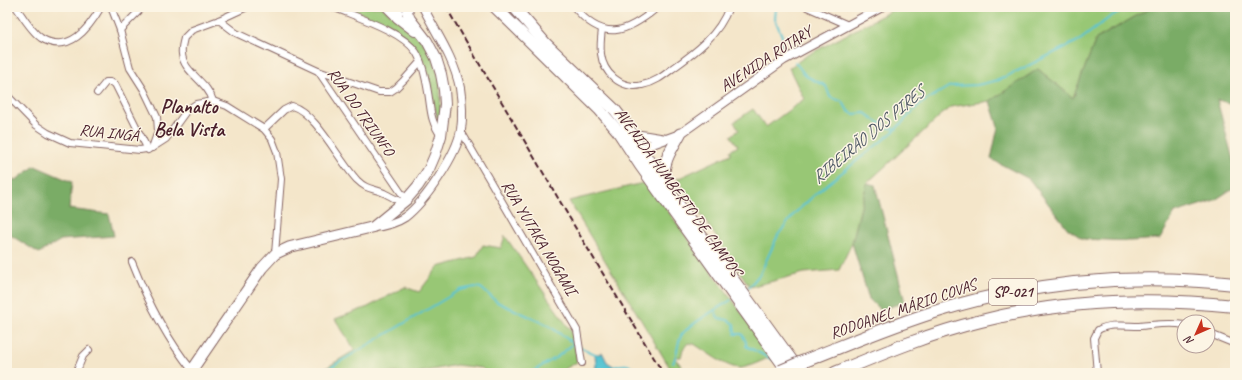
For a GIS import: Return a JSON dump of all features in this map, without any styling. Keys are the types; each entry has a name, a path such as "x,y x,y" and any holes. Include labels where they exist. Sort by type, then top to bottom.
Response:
{"highway":[{"path":"495,7 507,15 514,8"},
{"name":"AVENIDA HUMBERTO DE CAMPOS","path":"495,7 628,137"},
{"name":"AVENIDA HUMBERTO DE CAMPOS","path":"514,8 546,44 615,110 637,153 783,372"},
{"path":"663,184 663,170 668,154 680,134"},
{"name":"AVENIDA HUMBERTO DE CAMPOS","path":"637,153 663,184 802,367"},
{"name":"RODOANEL MÁRIO COVAS","path":"783,372 802,367 888,328 941,310 1011,292 1094,282 1153,280 1235,284"},
{"name":"SP-021","path":"835,373 893,349 947,330 1018,313 1095,303 1139,301 1189,302 1235,306"}],"main road":[{"path":"190,371 262,268 275,254 290,247 373,227 405,202 429,169 441,136 445,104 444,90 439,64 427,41 410,19 407,12 408,7"},
{"path":"396,9 427,41"}],"street":[{"path":"16,7 32,29 40,37 49,42 59,43 70,41 81,34 93,20 101,7"},
{"path":"111,7 120,30 126,58 130,68 144,90 157,117 158,131 150,149"},
{"path":"120,30 143,7"},
{"path":"213,101 207,88 184,63 182,47 184,38 192,30 247,7"},
{"path":"333,7 394,33 407,42 415,51 420,62 428,92 433,123 441,136"},
{"path":"373,227 384,226 396,222 405,217 419,204 432,188 446,165 461,131 462,102 459,85 452,62 423,7"},
{"path":"574,7 583,18 592,25 602,29 621,29 630,27 658,7"},
{"path":"644,7 649,14"},
{"path":"602,29 601,55 605,68 610,75 619,82 630,86 642,86 659,78 706,43 717,30 730,7"},
{"path":"807,7 848,25"},
{"name":"AVENIDA ROTARY","path":"637,153 647,146 680,134 784,60 882,7"},
{"name":"RUA DO TRIUNFO","path":"219,20 236,33 318,71 405,202"},
{"path":"318,71 379,92 390,92 404,80 420,62"},
{"path":"98,93 106,82 115,84 150,149"},
{"name":"RUA INGÁ","path":"7,95 36,125 48,133 70,143 140,150 150,149"},
{"path":"150,149 166,139 187,110 196,104 213,101 228,106 264,129 272,139 277,152 281,179 275,254"},
{"path":"264,129 284,110 292,106 299,108 306,113 356,179 370,190 382,192 405,202"},
{"name":"RUA YUTAKA NOGAMI","path":"461,131 577,330 582,364"},
{"path":"628,137 646,135 667,139"},
{"path":"132,262 152,307 190,371"},
{"path":"1097,373 1094,338 1098,330 1106,327 1176,324"},
{"path":"1216,336 1235,344"},
{"path":"76,373 83,356 89,350"}],"green space":[{"path":"348,7 382,7 422,40 434,60 440,81 441,115 437,118 426,67 413,45 404,37 382,23"},
{"path":"898,7 1152,7 1096,39 1073,98 1038,69 990,101 950,107 867,183 852,243 839,270 804,273 750,287 677,179 731,154 730,151 738,146 731,136 739,130 734,122 753,109 766,127 804,99 789,68 806,56"},
{"path":"1152,7 1235,7 1235,104 1217,100 1235,167 1235,187 1215,200 1175,213 1160,239 1130,241 1083,239 1068,229 1029,179 991,159 998,127 990,101 1038,69 1073,98 1096,39"},
{"path":"35,166 72,182 69,209 109,214 114,236 61,240 39,253 7,233 7,179 16,180"},
{"path":"647,182 773,356 740,368 722,362 694,344 688,343 683,349 681,357 674,357 687,373 673,373 569,201"},
{"path":"867,183 875,185 905,302 880,310 869,299 852,243"},
{"path":"505,236 573,334 577,362 563,370 562,373 487,373 482,368 456,365 417,373 318,373 355,350 335,319 368,307 405,287 419,292 438,267 476,257 483,245 501,248"}],"water":[{"path":"602,352 607,362 615,367 612,373 594,373 596,366 595,354"}],"waterway":[{"path":"776,7 775,19 782,36 784,52"},
{"name":"RIBEIRÃO DOS PIRES","path":"748,288 760,274 778,235 795,213 820,190 893,132 920,104 950,86 977,85 999,80 1080,40 1110,17 1128,7"},
{"path":"795,62 806,76 826,86 830,97 843,102 848,111 854,114 865,113 879,123 885,123 886,127 896,129"},
{"path":"321,373 460,290 475,287 481,288 497,302 548,325 577,346 597,355"},
{"name":"RIBEIRÃO DOS PIRES","path":"673,363 681,336 684,332 696,322 731,300"},
{"path":"715,310 718,318 728,320 734,324 735,334 742,334 746,342 746,346 773,360"},
{"name":"RIBEIRÃO DOS PIRES","path":"530,373 557,357 573,344"},
{"name":"RIBEIRÃO DOS PIRES","path":"614,367 627,365 639,373"}],"railway":[{"path":"446,7 582,239 663,373"}],"district":[{"name":"Planalto Bela Vista","path":"189,118"}]}
